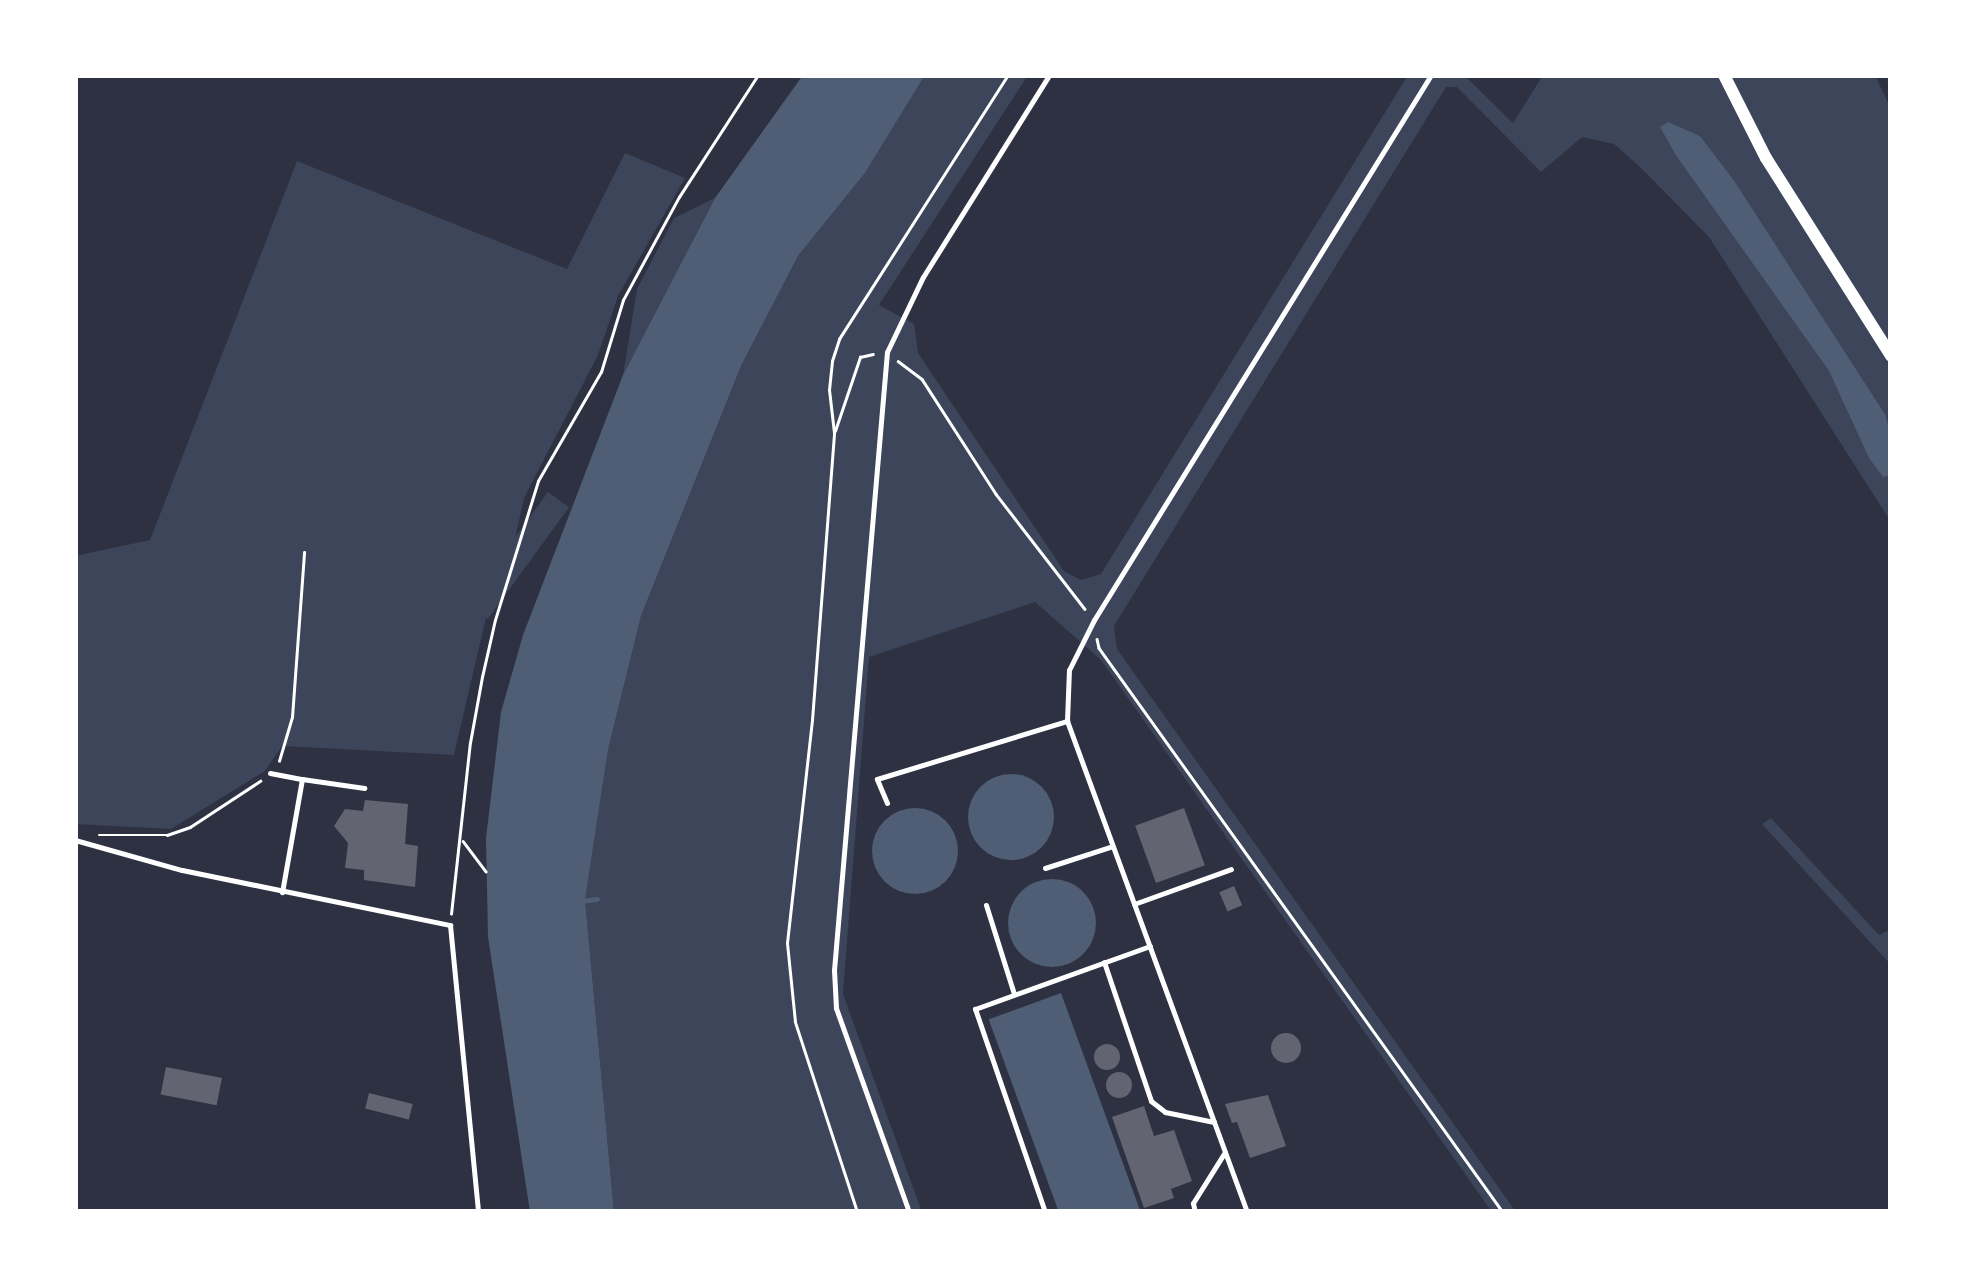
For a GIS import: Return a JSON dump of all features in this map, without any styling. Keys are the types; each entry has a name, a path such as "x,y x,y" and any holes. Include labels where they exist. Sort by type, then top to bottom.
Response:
{"street":[{"path":"1724,75 1766,158 1891,356"}],"lane":[{"path":"909,1212 836,1008 834,970 887,352 923,277 1050,75"},
{"path":"1247,1212 1067,721 1069,670 1094,620 1431,75"},
{"path":"886,804 877,780 1067,721"},
{"path":"270,774 364,788"},
{"path":"282,892 302,779"},
{"path":"77,841 282,892 450,926 478,1212"},
{"path":"1046,868 1113,846"},
{"path":"1134,904 1231,869"},
{"path":"986,905 1014,994"},
{"path":"1046,1212 974,1009 1150,946"},
{"path":"1104,962 1151,1101 1165,1112 1214,1122"},
{"path":"1195,1212 1193,1202 1225,1152"}],"path":[{"path":"450,926 470,743 482,677 538,480 601,372 632,283 679,197 758,75"},
{"path":"857,1212 795,1022 787,942 812,720 834,434 829,390 839,340 1008,75"},
{"path":"834,434 860,356 887,352 922,379 996,494 1094,620 1099,648 1503,1212"},
{"path":"77,841 108,832 167,834 190,827 270,774 284,752 292,717 304,552"},
{"path":"462,838 486,872"}],"shaded area":[{"path":"803,75 925,75 865,173 798,256 741,366 641,616 608,750 585,900 614,1212 530,1212 488,937 486,838 501,712 523,635 623,375 715,198"},
{"path":"925,75 1028,75 879,305 914,324 918,353 1064,571 1081,580 1101,574 1408,75 1464,75 1513,123 1543,75 1875,75 1891,109 1891,434 1885,414 1735,182 1677,157 1829,371 1883,476 1891,475 1891,522 1709,237 1640,167 1614,144 1582,137 1541,172 1457,87 1446,87 1114,626 1117,649 1516,1212 1492,1212 1101,660 1035,602 869,657 843,994 922,1212 614,1212 585,900 608,750 641,616 741,366 798,256 865,173"},
{"path":"1668,122 1700,136 1735,182 1885,414 1891,434 1891,475 1883,477 1869,458 1829,371 1677,157 1660,127"},
{"path":"625,153 685,178 618,296 598,355 524,498 515,539 492,592 454,755 282,746 265,771 171,829 75,824 75,556 150,540 297,161 567,269"},
{"path":"715,198 623,375 637,289 674,218"},
{"path":"548,492 569,507 488,619 467,604"},
{"path":"1003,774 1019,774 1042,786 1051,800 1051,834 1042,848 1019,860 1003,860 987,853 975,841 968,825 968,809 975,793 987,781"},
{"path":"907,808 923,808 946,820 955,834 955,868 946,882 923,894 907,894 891,887 879,875 872,859 872,843 879,827 891,815"},
{"path":"1771,818 1879,935 1891,929 1891,965 1762,824"},
{"path":"1052,879 1083,892 1096,923 1083,954 1052,967 1021,954 1008,923 1021,892"},
{"path":"1061,993 1141,1212 1059,1212 989,1019"}],"building":[{"path":"365,800 408,804 405,844 418,846 415,887 364,880 364,870 345,868 348,843 334,826 345,809 363,811"},
{"path":"1184,808 1205,865 1156,883 1135,826"},
{"path":"1234,886 1242,905 1227,912 1219,892"},
{"path":"1286,1033 1297,1037 1301,1048 1297,1059 1286,1063 1275,1059 1271,1048 1275,1037"},
{"path":"1107,1044 1116,1048 1120,1057 1116,1066 1107,1070 1098,1066 1094,1057 1098,1048"},
{"path":"166,1067 222,1078 217,1105 161,1094"},
{"path":"1119,1072 1128,1076 1132,1085 1128,1094 1119,1098 1110,1094 1106,1085 1110,1076"},
{"path":"369,1093 413,1104 409,1119 365,1109"},
{"path":"1268,1095 1286,1146 1250,1158 1237,1122 1232,1123 1225,1104"},
{"path":"1144,1106 1154,1136 1174,1130 1192,1181 1171,1189 1174,1198 1144,1208 1112,1117"}],"waterway":[{"path":"580,901 597,899"}]}
